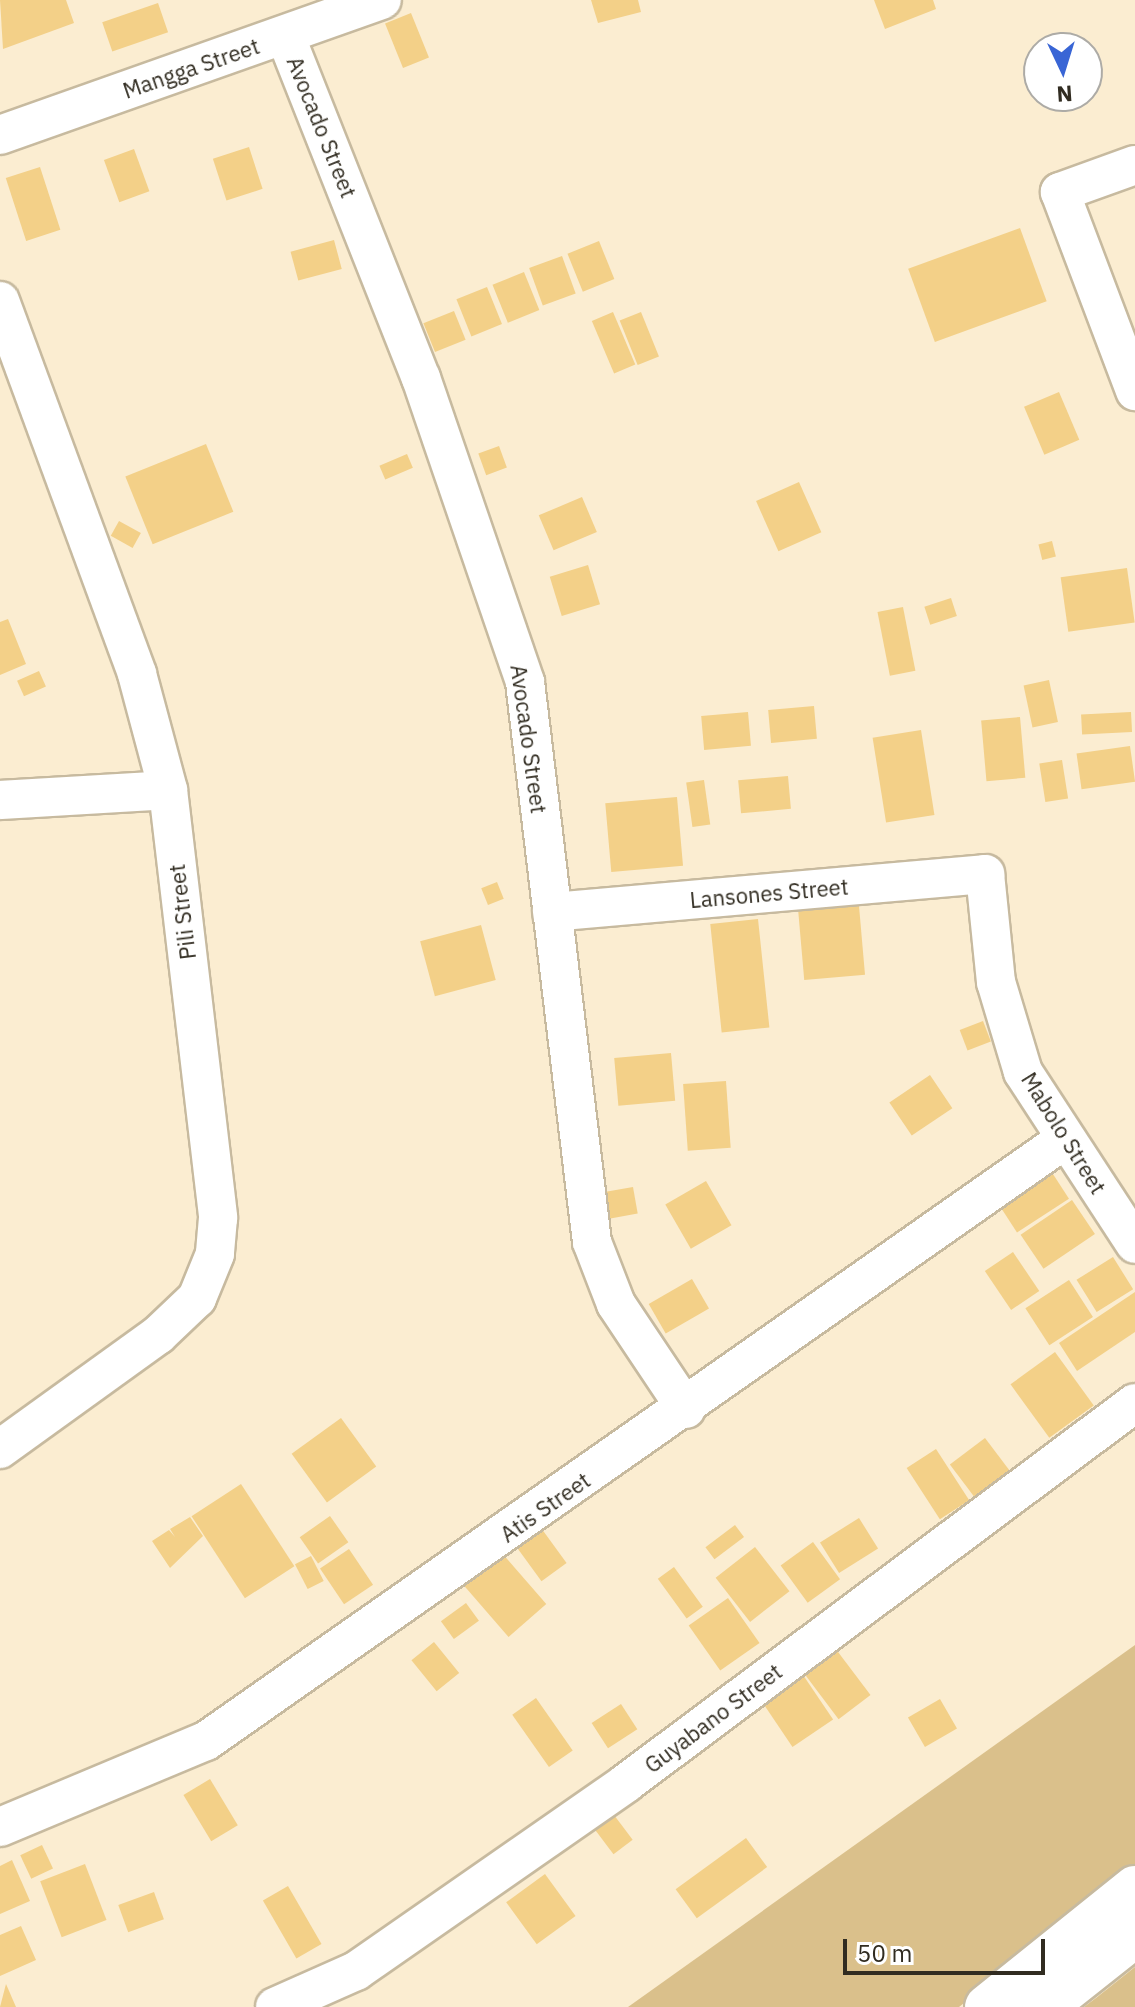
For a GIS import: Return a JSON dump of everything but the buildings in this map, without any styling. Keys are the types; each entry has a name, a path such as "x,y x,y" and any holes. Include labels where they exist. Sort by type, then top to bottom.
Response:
{"main road":[{"path":"987,2007 1135,1888"},
{"path":"1044,2007 1135,1935"}],"street":[{"name":"Mangga Street","path":"0,135 382,0"},
{"name":"Avocado Street","path":"285,35 421,378 509,627 525,682 592,1242 616,1304 686,1409"},
{"path":"1135,165 1060,192 1135,391"},
{"name":"Pili Street","path":"0,301 137,674 168,790 218,1218 215,1254 197,1298 158,1335 0,1449"},
{"path":"0,800 168,790"},
{"name":"Lansones Street","path":"552,912 985,874"},
{"name":"Mabolo Street","path":"985,874 996,982 1023,1072 1064,1140 1135,1244"},
{"name":"Atis Street","path":"0,1827 206,1741 686,1409 1064,1140"},
{"name":"Guyabano Street","path":"275,2007 356,1971 626,1783 1135,1403"}],"shaded area":[{"path":"1135,1645 1135,1867 959,2007 628,2007"},
{"path":"1135,1967 1135,2007 1084,2007 1096,1998"}]}
